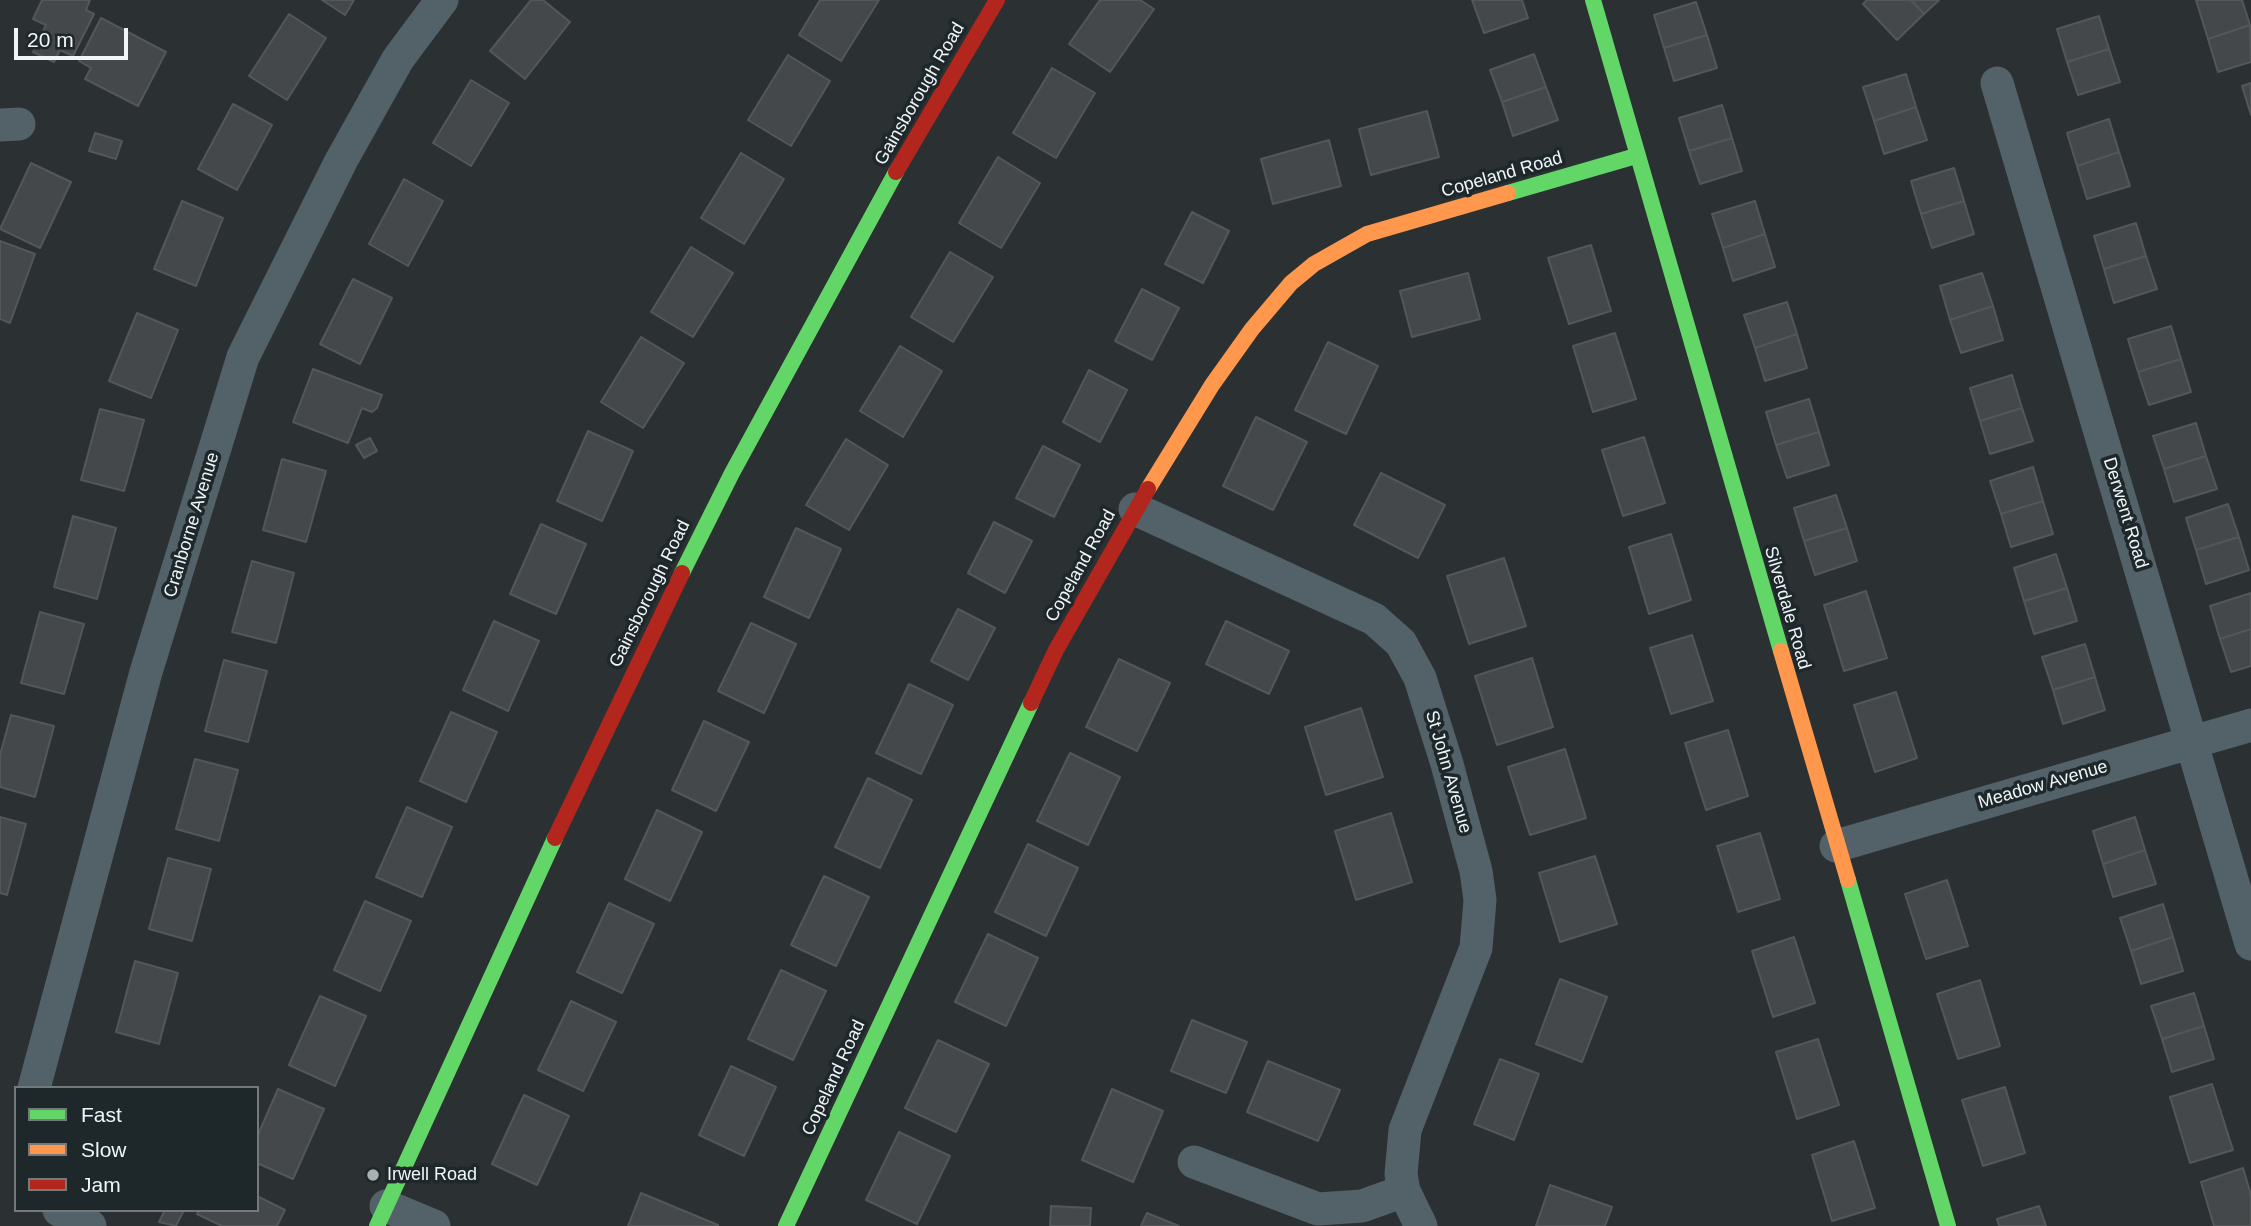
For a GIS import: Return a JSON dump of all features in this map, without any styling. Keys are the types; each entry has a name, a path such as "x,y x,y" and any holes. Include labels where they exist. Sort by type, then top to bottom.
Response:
{"street":[{"name":"Cranborne Avenue","path":"35,1086 146,672 243,357 341,161 398,59 442,0"},
{"name":"Gainsborough Road","path":"382,1216 604,732 732,473 865,225 997,0"},
{"name":"Silverdale Road","path":"1593,0 1948,1226"},
{"name":"Derwent Road","path":"1997,83 2251,944"},
{"name":"Copeland Road","path":"786,1226 1056,650 1135,509 1212,385 1252,329 1291,283 1314,264 1367,234 1636,156"},
{"name":"St John Avenue","path":"1135,509 1374,619 1401,643 1420,678 1476,871 1479,925 1468,972 1409,1118 1402,1152 1404,1191 1421,1226"},
{"name":"Meadow Avenue","path":"1836,846 2251,725"},
{"path":"1194,1162 1235,1163 1318,1209 1362,1206 1404,1191"},
{"path":"63,1212 90,1226"},
{"path":"382,1216 434,1226"}],"building":[{"path":"42,0 90,0 86,10 94,14 73,56 60,50 54,62 33,52 46,25 33,19"},
{"path":"322,0 354,0 345,15"},
{"path":"531,0 543,0 570,22 525,79 490,51"},
{"path":"820,0 879,0 841,61 799,35"},
{"path":"1100,0 1140,0 1154,9 1110,72 1069,44"},
{"path":"1472,0 1522,0 1528,18 1484,33"},
{"path":"1867,0 1911,0 1924,14 1897,40 1863,4"},
{"path":"1911,0 1939,0 1924,14"},
{"path":"2196,0 2242,0 2250,25 2208,39"},
{"path":"1696,2 1707,35 1664,48 1654,15"},
{"path":"289,14 326,38 287,100 249,76"},
{"path":"2099,16 2109,49 2067,62 2057,29"},
{"path":"101,18 166,52 138,106 85,79 91,68 79,61"},
{"path":"2250,25 2251,62 2218,72 2208,39"},
{"path":"1707,35 1717,68 1674,81 1664,48"},
{"path":"2109,49 2120,82 2078,95 2067,62"},
{"path":"1534,54 1546,87 1502,102 1490,70"},
{"path":"788,55 830,81 791,146 748,120"},
{"path":"1052,68 1095,93 1056,158 1013,133"},
{"path":"1906,74 1916,107 1874,121 1863,87"},
{"path":"471,80 509,103 471,166 433,143"},
{"path":"2251,83 2251,115 2242,86"},
{"path":"1546,87 1558,120 1513,136 1502,102"},
{"path":"233,104 272,125 237,190 198,169"},
{"path":"1722,105 1732,138 1689,151 1679,118"},
{"path":"1916,107 1927,140 1884,154 1874,121"},
{"path":"1427,111 1439,157 1371,175 1359,129"},
{"path":"2109,119 2119,152 2077,166 2067,133"},
{"path":"95,133 122,141 116,159 89,151"},
{"path":"1732,138 1742,171 1700,184 1689,151"},
{"path":"1329,140 1341,186 1273,204 1261,159"},
{"path":"2119,152 2130,186 2087,199 2077,166"},
{"path":"741,153 784,179 744,244 701,218"},
{"path":"998,157 1040,183 1001,248 959,223"},
{"path":"31,163 71,182 40,248 0,229"},
{"path":"1954,168 1964,201 1921,214 1911,181"},
{"path":"404,179 443,201 408,266 369,244"},
{"path":"182,201 223,218 196,286 154,269"},
{"path":"1755,201 1765,234 1723,248 1712,214"},
{"path":"1964,201 1974,234 1932,248 1921,214"},
{"path":"1192,212 1229,231 1203,283 1165,264"},
{"path":"2136,223 2146,256 2104,269 2094,236"},
{"path":"1765,234 1775,267 1733,281 1723,248"},
{"path":"0,241 35,254 10,323 0,319"},
{"path":"1591,245 1611,311 1569,324 1548,258"},
{"path":"691,247 733,273 693,337 651,312"},
{"path":"950,252 993,277 953,342 911,317"},
{"path":"2146,256 2157,289 2114,303 2104,269"},
{"path":"1468,273 1480,319 1412,337 1400,291"},
{"path":"1982,273 1993,306 1950,320 1940,286"},
{"path":"353,279 392,298 360,364 320,344"},
{"path":"1142,289 1179,308 1152,360 1115,341"},
{"path":"1787,302 1797,334 1755,348 1744,315"},
{"path":"1993,306 2003,340 1961,353 1950,320"},
{"path":"137,313 178,330 151,398 109,381"},
{"path":"2171,326 2181,359 2138,372 2128,339"},
{"path":"1615,333 1636,399 1593,412 1573,346"},
{"path":"1797,334 1807,368 1765,381 1755,348"},
{"path":"641,337 684,363 643,428 601,402"},
{"path":"1328,342 1378,366 1346,434 1295,410"},
{"path":"900,346 942,371 903,437 860,411"},
{"path":"2181,359 2191,392 2149,405 2138,372"},
{"path":"313,369 382,395 377,408 372,412 362,408 348,443 293,422"},
{"path":"1089,370 1127,390 1100,442 1063,422"},
{"path":"2012,375 2022,408 1980,421 1970,388"},
{"path":"1809,399 1819,432 1776,445 1766,412"},
{"path":"2022,408 2033,441 1990,454 1980,421"},
{"path":"100,409 144,420 124,491 81,480"},
{"path":"1256,417 1307,442 1273,510 1223,486"},
{"path":"2196,423 2206,456 2164,469 2153,436"},
{"path":"588,431 633,451 602,521 557,501"},
{"path":"1819,432 1829,465 1787,478 1776,445"},
{"path":"1644,437 1665,503 1623,516 1602,450"},
{"path":"370,438 377,451 364,458 356,445"},
{"path":"846,439 888,465 849,530 806,505"},
{"path":"1043,446 1080,465 1054,517 1016,498"},
{"path":"2206,456 2217,489 2174,502 2164,469"},
{"path":"282,459 326,471 306,542 263,530"},
{"path":"2033,467 2043,501 2001,514 1990,481"},
{"path":"1381,473 1445,505 1418,558 1354,525"},
{"path":"1836,495 1847,528 1804,541 1794,508"},
{"path":"2043,501 2053,534 2011,547 2001,514"},
{"path":"2228,504 2239,537 2196,550 2186,518"},
{"path":"73,516 116,528 97,599 54,587"},
{"path":"994,522 1032,541 1005,593 968,573"},
{"path":"541,524 586,544 556,614 510,594"},
{"path":"796,528 841,549 809,618 764,597"},
{"path":"1847,528 1857,561 1815,575 1804,541"},
{"path":"1671,534 1691,600 1649,614 1629,547"},
{"path":"2239,537 2249,570 2206,584 2196,550"},
{"path":"2056,554 2067,588 2024,601 2014,568"},
{"path":"1504,558 1526,626 1469,644 1447,576"},
{"path":"252,561 294,573 276,643 232,632"},
{"path":"2067,588 2077,621 2034,634 2024,601"},
{"path":"1866,591 1887,658 1844,671 1824,605"},
{"path":"2251,593 2251,629 2220,639 2210,606"},
{"path":"958,609 995,628 968,680 931,661"},
{"path":"40,612 84,624 64,694 21,683"},
{"path":"494,621 539,641 508,711 463,690"},
{"path":"1226,621 1289,651 1269,694 1206,664"},
{"path":"751,623 796,644 764,713 718,691"},
{"path":"2251,629 2251,666 2231,672 2220,639"},
{"path":"1692,635 1713,701 1671,714 1650,648"},
{"path":"2085,644 2095,677 2053,690 2042,657"},
{"path":"1532,658 1553,727 1497,745 1475,676"},
{"path":"1119,659 1170,683 1137,751 1086,727"},
{"path":"224,660 267,671 248,742 205,731"},
{"path":"2095,677 2105,710 2063,724 2053,690"},
{"path":"909,684 953,705 921,774 876,753"},
{"path":"1896,692 1917,758 1875,772 1854,705"},
{"path":"1361,708 1383,777 1326,795 1305,727"},
{"path":"451,712 497,732 466,802 420,781"},
{"path":"11,715 54,726 35,797 0,787 0,755"},
{"path":"704,721 749,742 716,811 672,790"},
{"path":"1728,730 1748,796 1706,810 1685,743"},
{"path":"1565,749 1586,818 1530,835 1508,767"},
{"path":"1070,753 1120,777 1088,845 1037,821"},
{"path":"195,759 238,770 219,841 176,829"},
{"path":"868,778 912,800 880,868 835,847"},
{"path":"407,807 452,827 422,897 376,877"},
{"path":"657,810 702,832 670,901 625,879"},
{"path":"1391,813 1412,882 1356,900 1335,831"},
{"path":"0,817 26,824 7,895 0,893"},
{"path":"2135,817 2145,850 2103,864 2093,831"},
{"path":"1760,833 1780,899 1738,912 1717,846"},
{"path":"1028,844 1078,868 1046,936 995,912"},
{"path":"2145,850 2156,884 2113,897 2103,864"},
{"path":"1595,856 1617,924 1560,942 1539,873"},
{"path":"168,858 211,869 192,941 149,929"},
{"path":"824,876 869,897 836,966 791,945"},
{"path":"1947,880 1968,946 1926,959 1905,894"},
{"path":"365,901 411,921 380,991 334,970"},
{"path":"609,903 654,924 622,993 577,972"},
{"path":"2163,904 2173,937 2131,951 2120,918"},
{"path":"988,934 1038,958 1006,1026 955,1002"},
{"path":"1794,937 1815,1003 1773,1017 1752,951"},
{"path":"2173,937 2183,971 2141,984 2131,951"},
{"path":"135,961 178,973 159,1044 116,1032"},
{"path":"781,970 826,991 793,1060 748,1039"},
{"path":"1560,979 1607,997 1582,1062 1536,1044"},
{"path":"1980,980 2000,1046 1958,1059 1937,994"},
{"path":"2194,993 2204,1026 2162,1039 2151,1006"},
{"path":"320,996 366,1016 335,1086 289,1065"},
{"path":"571,1001 616,1022 583,1091 538,1070"},
{"path":"1192,1020 1247,1042 1226,1093 1171,1071"},
{"path":"2204,1026 2214,1059 2172,1072 2162,1039"},
{"path":"1818,1039 1839,1105 1797,1119 1776,1052"},
{"path":"938,1040 989,1064 956,1132 905,1108"},
{"path":"1500,1059 1539,1074 1514,1140 1474,1124"},
{"path":"1268,1061 1340,1090 1318,1141 1247,1112"},
{"path":"731,1066 776,1087 744,1156 699,1135"},
{"path":"2212,1084 2233,1150 2190,1163 2170,1097"},
{"path":"2005,1087 2025,1153 1983,1166 1962,1100"},
{"path":"278,1089 324,1109 293,1179 259,1164 259,1132"},
{"path":"1112,1089 1163,1111 1133,1182 1082,1160"},
{"path":"524,1095 569,1116 537,1185 492,1164"},
{"path":"899,1132 950,1156 917,1224 866,1200"},
{"path":"1854,1141 1875,1208 1832,1221 1812,1155"},
{"path":"2243,1168 2251,1195 2251,1226 2214,1226 2201,1182"},
{"path":"1550,1185 1612,1207 1605,1226 1536,1226"},
{"path":"641,1193 718,1225 718,1226 628,1226"},
{"path":"259,1197 285,1210 277,1226 222,1226 197,1214 259,1212"},
{"path":"1051,1206 1091,1208 1090,1226 1050,1226"},
{"path":"2039,1206 2046,1226 1999,1226 1997,1219"},
{"path":"164,1212 183,1212 176,1226 159,1222"},
{"path":"1147,1213 1179,1226 1141,1226"}],"traffic: fast":[{"path":"1593,0 1781,651"},
{"path":"1508,193 1636,156"},
{"path":"682,573 732,473 896,172"},
{"path":"786,1226 1031,703"},
{"path":"377,1226 555,838"},
{"path":"1848,880 1948,1226"}],"traffic: slow":[{"path":"1148,489 1212,385 1252,329 1291,283 1314,264 1367,234 1508,193"},
{"path":"1781,651 1848,880"}],"traffic: jam":[{"path":"896,172 997,0"},
{"path":"1031,703 1056,650 1148,489"},
{"path":"555,838 682,573"}],"place":[{"name":"Irwell Road","path":"373,1175"}]}
